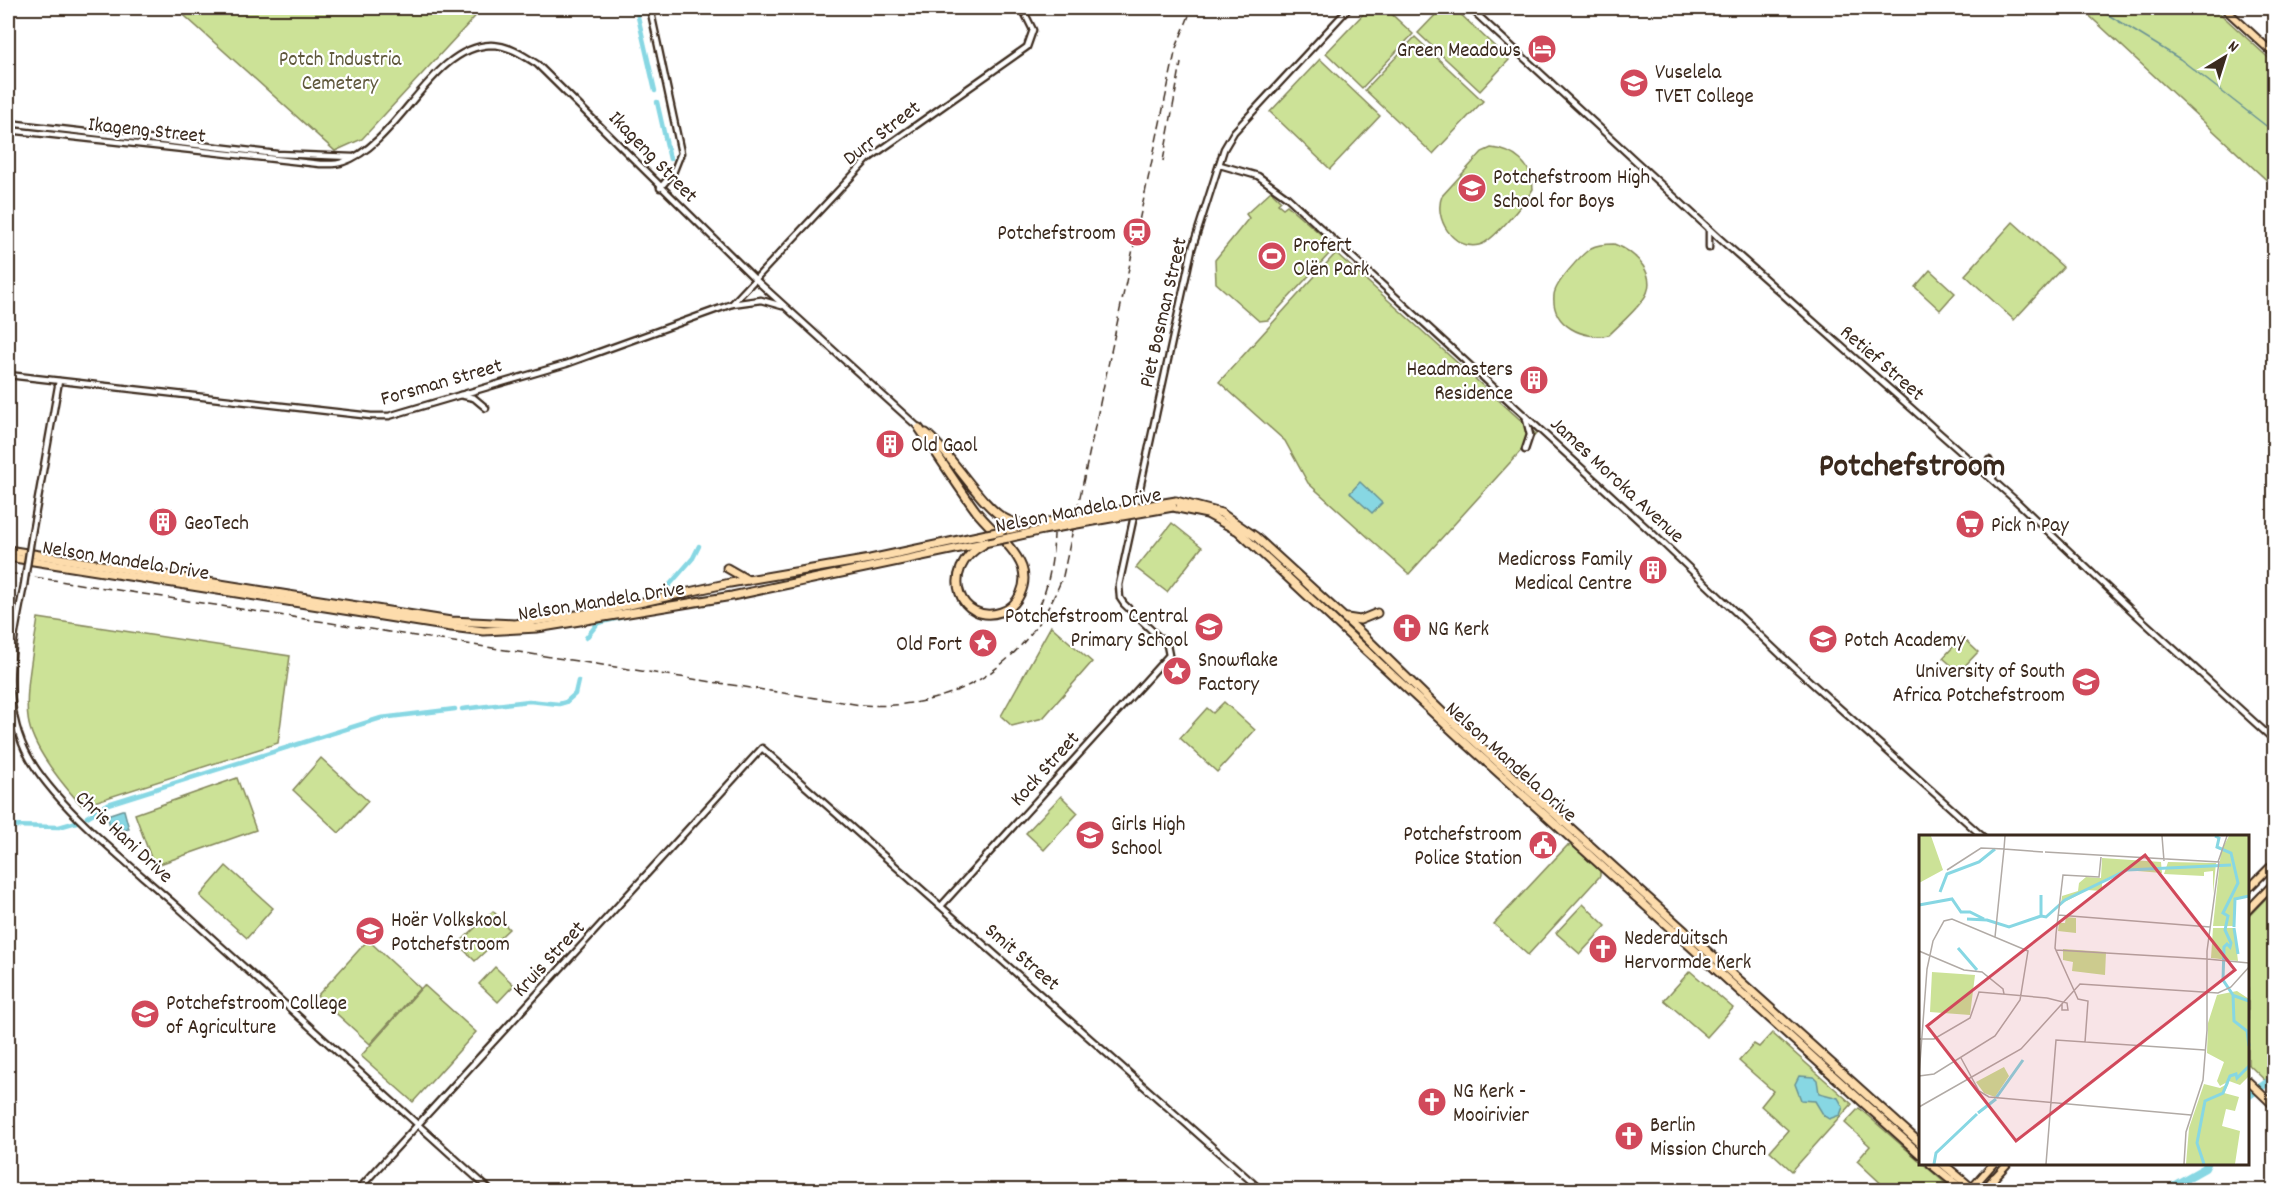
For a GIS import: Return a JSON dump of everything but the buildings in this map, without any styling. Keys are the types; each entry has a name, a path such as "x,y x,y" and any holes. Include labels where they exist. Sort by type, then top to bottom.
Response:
{"highway":[{"path":"919,428 945,450 999,516 1016,523 1043,526"},
{"path":"919,428 976,510 1022,566 1024,585 1016,602 1004,612 989,614 968,605 959,592 957,579 960,567 967,556 996,540"},
{"name":"Nelson Mandela Drive","path":"1174,504 1207,514 1238,531 1460,738 1919,1154"},
{"name":"Nelson Mandela Drive","path":"8,550 430,618 493,625 597,612 1002,531 1174,504 1205,507 1237,522 1344,617 1443,713 1919,1142"},
{"name":"Nelson Mandela Drive","path":"8,558 451,627 494,631 537,628 732,596 996,540 1043,526"},
{"path":"727,568 737,576 749,580"},
{"path":"1344,617 1360,620 1377,613"},
{"path":"1932,1165 1963,1191"},
{"path":"1944,1165 1972,1190"},
{"path":"1990,1191 1994,1178"}],"main road":[{"path":"2224,8 2274,54"},
{"path":"2249,887 2274,863"},
{"path":"2249,908 2274,883"},
{"path":"2249,1083 2273,1104"},
{"path":"1972,1190 1992,1165"},
{"path":"1983,1191 2006,1165"}],"street":[{"path":"650,8 681,153 673,173 660,188"},
{"name":"Durr Street","path":"756,280 868,159 1027,47 1032,36 1032,25 1022,8"},
{"name":"Piet Bosman Street","path":"1170,652 1165,643 1124,604 1119,585 1192,249 1226,145 1241,123 1349,8"},
{"name":"Retief Street","path":"1470,8 1708,229 1994,481 2274,740"},
{"name":"Ikageng Street","path":"8,130 320,164 341,163 353,157 385,132 445,66 474,48 491,45 506,47 537,64 581,105 660,188 756,280 919,428"},
{"name":"Ikageng Street","path":"8,123 277,154 353,157"},
{"path":"76,137 77,131"},
{"name":"James Moroka Avenue","path":"1220,165 1258,176 1276,188 1524,415 1777,652 1980,835"},
{"path":"1708,229 1709,248"},
{"name":"Forsman Street","path":"8,375 380,417 566,363 732,304 756,280"},
{"path":"732,304 768,300 785,307"},
{"name":"Chris Hani Drive","path":"59,381 11,663 11,704 26,751 42,779 130,865 490,1191"},
{"path":"456,395 474,398 486,408"},
{"path":"1524,415 1530,435 1526,450"},
{"path":"1989,460 1994,481"},
{"name":"Kock Street","path":"941,906 1170,652"},
{"name":"Kruis Street","path":"358,1191 762,748"},
{"name":"Smit Street","path":"762,748 1260,1191"}],"green space":[{"name":"Potch Industria Cemetery","path":"176,8 483,8 362,139 335,151"},
{"path":"1369,8 1385,8 1413,34 1362,88 1326,53"},
{"path":"1442,8 1454,8 1509,60 1480,91 1418,33"},
{"path":"2081,8 2214,8 2274,63 2274,187"},
{"path":"1415,37 1483,101 1433,154 1365,90"},
{"path":"1320,59 1380,116 1330,169 1270,112"},
{"path":"1491,148 1507,152 1521,160 1530,173 1533,189 1500,230 1485,243 1470,245 1461,243 1447,231 1443,222 1440,213 1442,196 1482,152"},
{"name":"Profert Olën Park","path":"1271,191 1281,201 1278,204 1283,208 1287,205 1325,238 1321,243 1331,252 1268,320 1259,321 1216,283 1215,260 1249,218 1246,214"},
{"path":"2013,222 2063,267 2014,320 1965,275"},
{"path":"1614,244 1638,259 1643,266 1649,283 1647,292 1635,310 1609,335 1580,333 1563,323 1558,315 1554,306 1555,290 1569,270 1591,248"},
{"path":"1336,253 1536,434 1409,574 1308,483 1285,441 1219,382"},
{"path":"1930,270 1955,293 1940,310 1915,287"},
{"path":"1172,523 1202,547 1167,592 1136,568"},
{"path":"38,618 290,656 278,743 82,806 44,757 29,724 28,686"},
{"path":"1051,626 1092,662 1043,718 1012,726 1001,716"},
{"path":"1962,637 1978,652 1959,672 1943,658"},
{"path":"1224,702 1255,730 1217,772 1180,738 1207,708 1213,713"},
{"path":"321,758 368,801 339,833 293,790"},
{"path":"237,778 256,830 154,866 135,814"},
{"path":"1061,796 1078,813 1044,850 1026,833"},
{"path":"1574,845 1600,869 1600,876 1528,955 1494,924 1567,846"},
{"path":"226,866 273,908 247,938 200,896"},
{"path":"2274,890 2274,1089 2249,1065 2249,916"},
{"path":"1583,904 1606,926 1580,954 1556,933"},
{"path":"493,911 509,929 475,961 458,944"},
{"path":"368,940 420,988 370,1044 317,996"},
{"path":"495,967 514,985 498,1002 479,984"},
{"path":"1690,971 1733,1008 1707,1037 1664,1000"},
{"path":"424,985 476,1032 413,1102 361,1056"},
{"path":"1772,1033 1852,1104 1792,1171 1770,1151 1788,1130 1761,1106 1773,1091 1739,1061 1754,1044 1759,1047"},
{"path":"1859,1108 1919,1160 1919,1165 1924,1165 1953,1190 1888,1190 1857,1161 1870,1146 1845,1123"}],"water":[{"path":"1360,482 1382,503 1372,513 1350,493"},
{"path":"124,810 129,829 112,833 107,815"},
{"path":"1799,1076 1814,1077 1817,1080 1819,1093 1838,1098 1843,1107 1840,1115 1829,1119 1824,1116 1815,1101 1801,1100 1795,1084"}],"waterway":[{"path":"636,8 655,91"},
{"path":"2097,8 2180,59 2274,132"},
{"path":"657,102 670,159"},
{"path":"666,589 693,558 699,546"},
{"path":"586,638 598,623 645,612"},
{"path":"462,709 529,701 559,704 566,702 575,694 578,681"},
{"path":"87,817 108,804 381,718 455,709"},
{"path":"8,826 59,827 80,821"},
{"path":"2249,1095 2274,1078"},
{"path":"2166,1190 2206,1165"}],"railway":[{"path":"8,573 861,705 896,705 928,700 958,690 985,676 1009,658 1030,635 1048,607 1063,576 1176,48 1192,8"},
{"path":"1163,161 1181,63"},
{"path":"1034,618 1049,577 1054,534"}],"place":[{"name":"Green Meadows","path":"1542,49"},
{"name":"Vuselela TVET College","path":"1634,83"},
{"name":"Potchefstroom High School for Boys","path":"1472,188"},
{"name":"Potchefstroom","path":"1137,232"},
{"name":"Profert Olën Park","path":"1272,256"},
{"name":"Headmasters Residence","path":"1534,380"},
{"name":"Old Gaol","path":"890,444"},
{"name":"GeoTech","path":"163,522"},
{"name":"Pick n Pay","path":"1970,524"},
{"name":"Medicross Family Medical Centre","path":"1653,570"},
{"name":"Potchefstroom Central Primary School","path":"1209,627"},
{"name":"NG Kerk","path":"1407,628"},
{"name":"Potch Academy","path":"1823,639"},
{"name":"Old Fort","path":"983,643"},
{"name":"Snowflake Factory","path":"1177,671"},
{"name":"University of South Africa Potchefstroom","path":"2086,682"},
{"name":"Girls High School","path":"1090,835"},
{"name":"Potchefstroom Police Station","path":"1543,845"},
{"name":"Hoër Volkskool Potchefstroom","path":"370,931"},
{"name":"Nederduitsch Hervormde Kerk","path":"1603,949"},
{"name":"Potchefstroom College of Agriculture","path":"145,1014"},
{"name":"NG Kerk - Mooirivier","path":"1432,1102"},
{"name":"Berlin Mission Church","path":"1629,1136"}],"district":[{"name":"Potchefstroom","path":"1912,463"}]}
